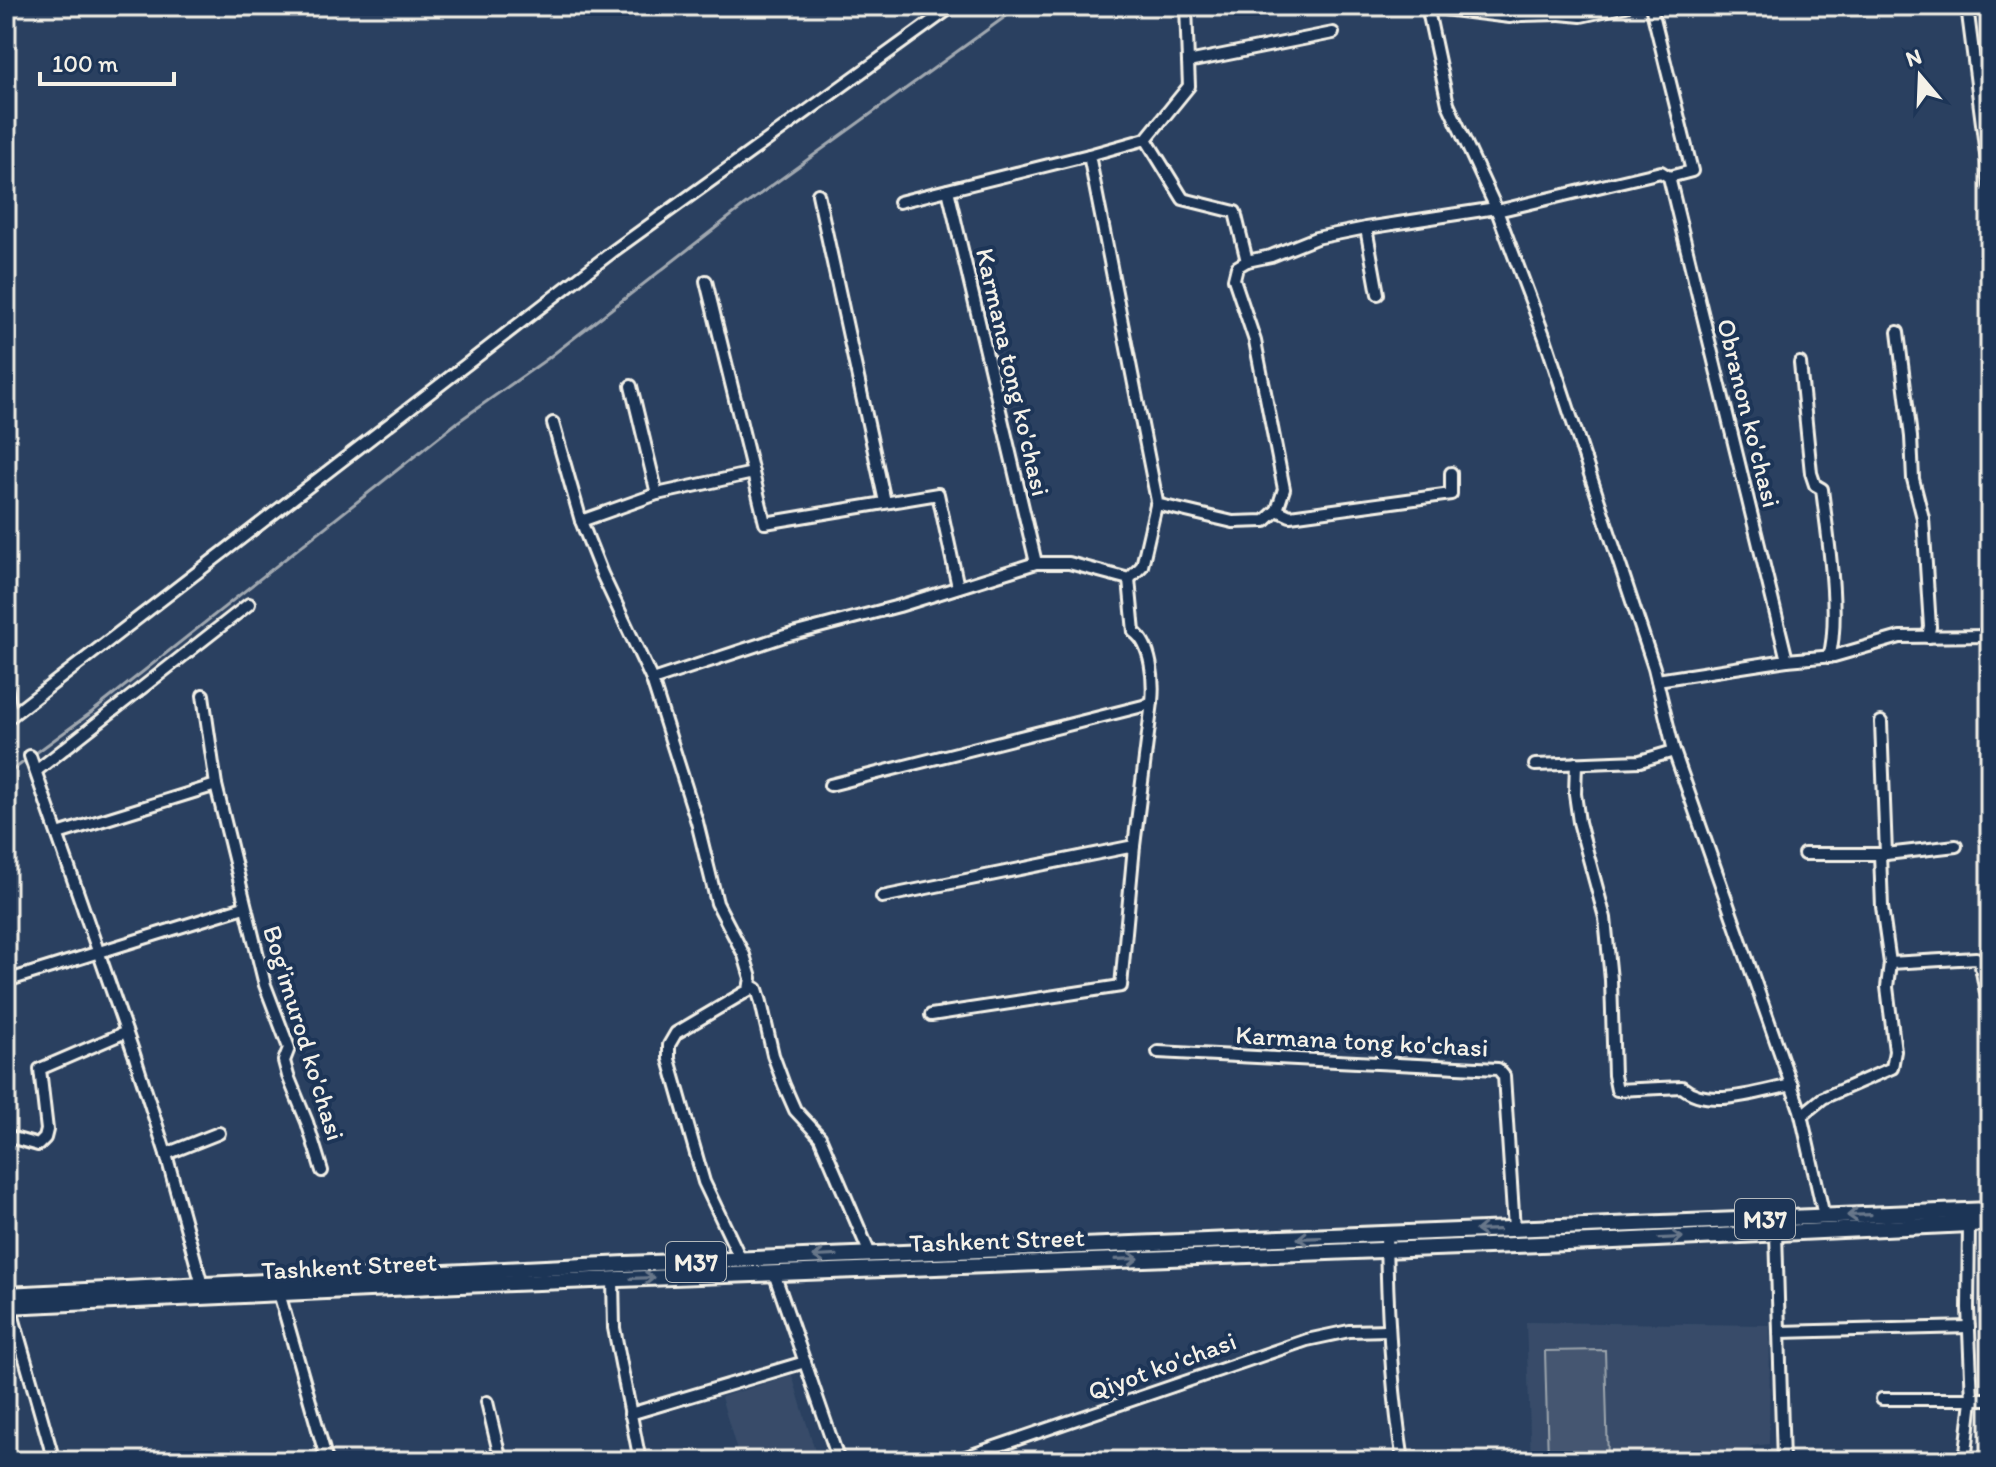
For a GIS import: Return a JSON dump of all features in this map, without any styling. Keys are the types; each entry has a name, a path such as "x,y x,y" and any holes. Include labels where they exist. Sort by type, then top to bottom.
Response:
{"highway":[{"name":"M37","path":"1386,1242 1514,1229 1990,1210"},
{"name":"Tashkent Street","path":"7,1302 202,1285 870,1254 1776,1233 1990,1223"},
{"name":"Tashkent Street","path":"7,1302 774,1273 1386,1242"}],"street":[{"path":"9,717 612,252 953,6"},
{"path":"899,202 1146,139 1189,86 1186,6"},
{"path":"1626,6 1581,16 1559,10 1510,17 1427,6 1448,104 1496,210 1545,338 1657,680 1674,751 1802,1115 1824,1216"},
{"path":"1156,504 1233,522 1265,521 1277,510 1284,489 1255,341 1234,279 1237,267 1316,238 1496,210 1661,172 1669,177 1692,171 1651,6"},
{"path":"1967,6 1990,186"},
{"path":"1188,62 1333,33"},
{"path":"1146,139 1183,199 1235,212 1247,261"},
{"path":"1089,155 1156,504 1142,566 1129,579"},
{"name":"Obranon ko'chasi","path":"1669,177 1787,660"},
{"name":"Karmana tong ko'chasi","path":"948,190 1036,563"},
{"path":"818,194 885,502"},
{"path":"1366,228 1378,294"},
{"path":"706,281 765,523 938,494 958,587"},
{"path":"1898,332 1913,479 1923,518 1930,627 1928,637"},
{"name":"Obranon ko'chasi","path":"1800,363 1811,473 1815,485 1822,489 1828,547 1834,639 1829,657"},
{"path":"631,386 657,494"},
{"path":"553,423 581,521 602,574 652,680 697,822 717,903 744,955 751,978 749,990 676,1033 669,1045 669,1059 704,1182 741,1260"},
{"path":"581,521 657,494 753,473"},
{"path":"1277,510 1290,516 1451,494 1451,473"},
{"path":"652,680 785,636 899,606 1036,563 1069,563 1129,579"},
{"path":"931,1015 1121,986 1134,846 1154,689 1147,652 1141,637 1134,632 1129,579"},
{"path":"36,771 249,604"},
{"path":"1657,680 1787,660 1829,657 1900,637 1990,636"},
{"path":"6,686 9,717"},
{"name":"Bog'imurod ko'chasi","path":"203,695 216,785 244,907 265,985 289,1048 284,1061 288,1076 322,1171"},
{"path":"830,785 1152,702"},
{"path":"1802,1115 1823,1098 1892,1068 1895,1051 1887,987 1890,963 1882,907 1881,722"},
{"path":"1535,765 1640,761 1674,751"},
{"path":"30,756 166,1154 202,1285"},
{"path":"1576,763 1575,794 1579,822 1605,918 1617,1090 1682,1087 1692,1096 1728,1097 1792,1085"},
{"path":"58,834 216,785"},
{"path":"882,897 1134,846"},
{"path":"1804,854 1883,854 1956,846"},
{"name":"Bog'imurod ko'chasi","path":"6,981 244,907"},
{"path":"1890,963 1976,958 1980,961 1990,1014"},
{"path":"750,985 757,989 773,1055 795,1110 820,1137 870,1254"},
{"path":"6,1136 38,1145 45,1138 40,1069 126,1032"},
{"name":"Karmana tong ko'chasi","path":"1158,1052 1498,1069 1504,1076 1514,1229"},
{"path":"166,1154 219,1133"},
{"path":"1965,1461 1972,1400 1969,1224"},
{"path":"1776,1233 1783,1461"},
{"path":"1386,1242 1389,1330 1403,1461"},
{"path":"774,1273 839,1461"},
{"path":"613,1279 614,1328 640,1461"},
{"path":"279,1293 327,1461"},
{"path":"7,1302 54,1461"},
{"path":"1780,1332 1969,1327"},
{"name":"Qiyot ko'chasi","path":"954,1461 1307,1340 1349,1331 1389,1330"},
{"path":"630,1414 805,1362"},
{"path":"1882,1399 1990,1399"},
{"path":"487,1402 501,1461"}],"shaded area":[{"path":"1526,1322 1770,1325 1769,1444 1752,1446 1739,1458 1721,1461 1531,1461"},
{"path":"1605,1350 1608,1461 1548,1461 1545,1351"},
{"path":"792,1375 818,1461 740,1461 721,1397"}],"waterway":[{"path":"6,775 92,712 459,421 547,359 745,205 1020,6"}]}
